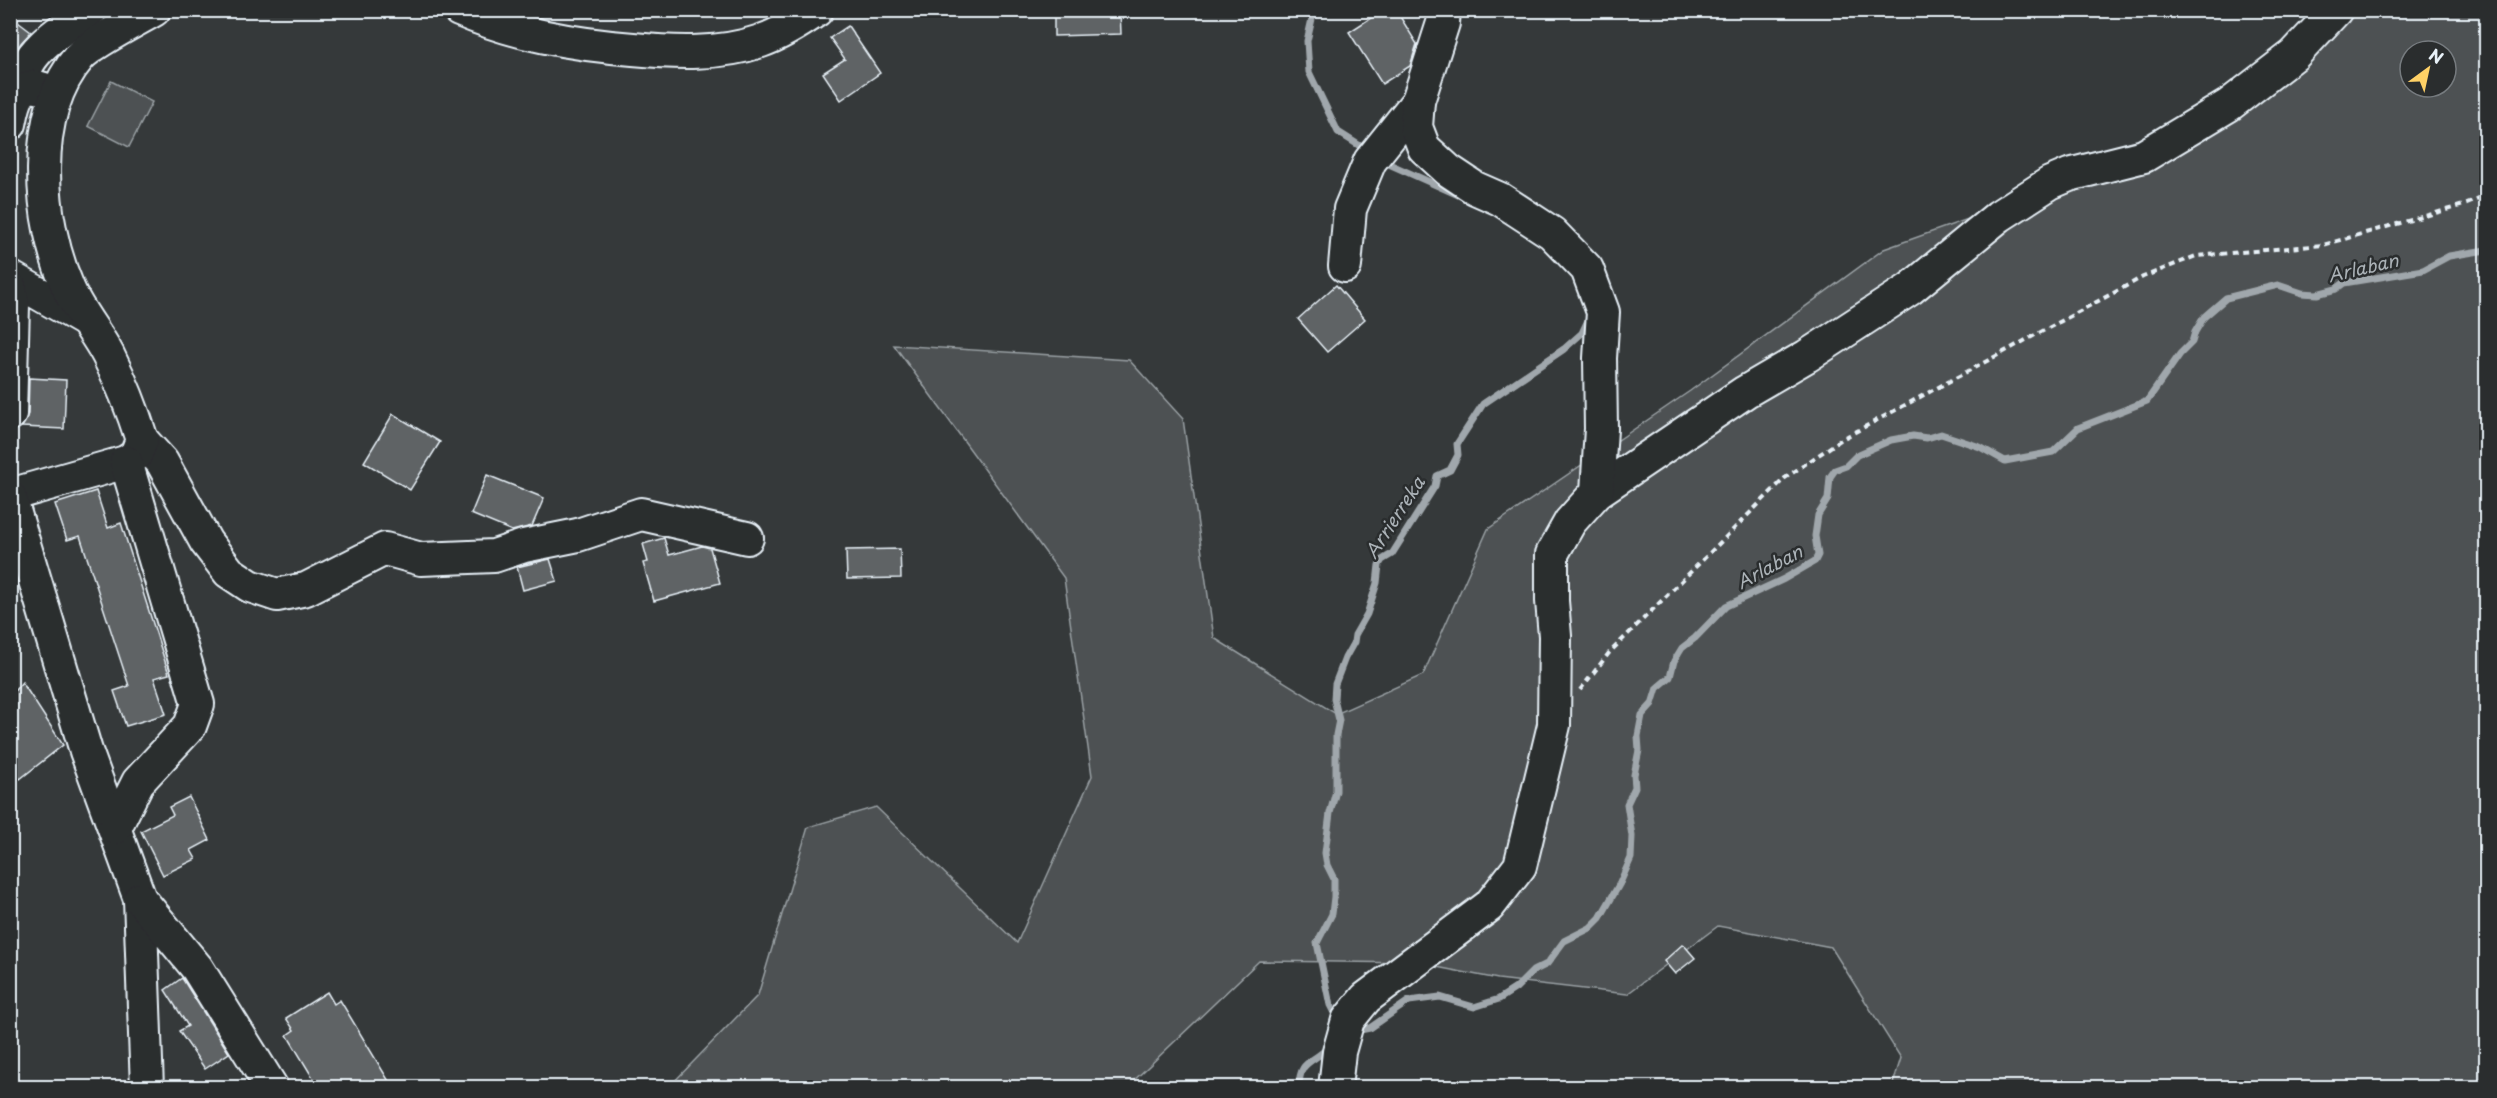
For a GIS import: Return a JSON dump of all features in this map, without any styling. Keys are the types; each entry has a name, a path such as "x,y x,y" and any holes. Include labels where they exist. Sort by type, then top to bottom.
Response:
{"street":[{"path":"25,88 23,81 27,66 52,36 91,10"},
{"path":"115,828 119,815 138,782 190,726 198,704 108,355 68,289 49,227 45,189 45,150 52,110 58,94 81,55 154,10"},
{"path":"459,10 530,35 576,44 665,52 719,51 760,41 801,22 818,10"},
{"path":"1444,10 1443,23 1418,101 1416,127 1424,148 1448,170 1475,188 1500,199 1552,233 1587,269 1603,312 1600,358 1601,429 1597,492"},
{"path":"1335,1088 1339,1052 1348,1020 1366,998 1489,906 1520,866 1554,725 1555,636 1552,554 1570,522 1597,492 1745,392 1807,356 1910,289 1999,216 2050,183 2070,175 2144,156 2229,105 2294,55 2336,10"},
{"path":"10,124 16,96 25,88 38,87 58,94"},
{"path":"1345,266 1350,209 1376,153 1418,101"},
{"path":"10,277 87,321"},
{"path":"10,287 14,323 10,414"},
{"path":"147,1088 140,899 86,751 10,496 134,451 162,462 206,542 229,572 250,586 277,595 306,589 385,549 421,559 494,556 524,546 578,535 641,514 747,538"},
{"path":"96,778 121,787 138,782"},
{"path":"140,899 197,968 272,1088"}],"path":[{"path":"1554,725 1609,653 1726,536 1785,478 1842,439 2143,277 2196,256 2323,245 2467,204 2487,196"}],"shaded area":[{"path":"2346,11 2486,11 2486,1087 1892,1087 1901,1058 1831,947 1718,926 1627,994 1498,979 1416,963 1259,961 1127,1087 668,1088 758,995 808,827 876,807 1017,943 1092,776 1064,578 894,345 1129,360 1183,419 1214,638 1336,714 1423,675 1488,529 1690,391 1884,249 2212,132"},
{"path":"111,81 152,102 129,147 88,126"}],"building":[{"path":"1054,10 1120,10 1121,34 1054,36"},
{"path":"1383,10 1396,10 1417,44 1410,66 1382,84 1349,32"},
{"path":"10,16 31,32 10,60"},
{"path":"848,26 880,73 841,100 823,73 845,59 830,38"},
{"path":"1336,285 1365,319 1327,352 1298,319"},
{"path":"29,378 66,380 64,429 22,427 28,414"},
{"path":"393,414 440,442 410,490 364,462"},
{"path":"487,475 544,498 532,526 512,531 471,514"},
{"path":"96,491 108,528 121,523 169,674 154,678 166,714 126,726 114,691 129,686 80,536 67,540 55,504"},
{"path":"664,538 669,555 702,546 710,548 720,583 654,601 643,563 648,562 643,544"},
{"path":"900,549 901,578 847,579 846,550"},
{"path":"550,559 557,581 523,590 517,567"},
{"path":"22,682 63,745 20,779 10,767 10,696"},
{"path":"189,797 210,840 191,850 196,859 163,875 141,831 173,815 169,807"},
{"path":"1683,944 1695,958 1675,974 1664,961"},
{"path":"182,978 229,1053 205,1069 179,1031 188,1026 165,990"},
{"path":"327,992 334,1004 340,1000 393,1088 319,1088 287,1035 294,1030 286,1018"}],"waterway":[{"name":"Arrierreka","path":"1314,10 1307,41 1309,72 1338,132 1368,151"},
{"name":"Arrierreka","path":"1380,160 1463,197"},
{"name":"Arlaban","path":"1355,1031 1370,1028 1409,1001 1440,997 1474,1007 1499,999 1516,988 1533,971 1547,964 1564,941 1590,928 1600,918 1631,858 1632,836 1627,804 1635,787 1634,775 1642,715 1652,704 1657,688 1670,677 1674,661 1682,648 1726,606 1784,579 1815,561 1818,555 1815,536 1818,515 1828,499 1830,477 1835,470 1846,466 1857,455 1891,440 1913,436 1927,438 1941,434 1980,447 2005,461 2053,452 2078,428 2147,401 2180,354 2192,342 2204,317 2226,298 2278,285 2302,293 2317,294 2336,289 2344,283 2423,270 2449,256 2486,250"},
{"name":"Arrierreka","path":"1337,1019 1330,1005 1317,943 1332,914 1334,897 1334,879 1327,865 1325,853 1330,813 1336,791 1336,735 1339,720 1334,699 1335,684 1355,635 1367,614 1377,583 1379,565 1382,560 1392,554 1435,486 1437,476 1450,470 1458,455 1457,444 1483,404 1564,349 1582,333 1590,316"},
{"name":"Arrierreka","path":"1299,1088 1305,1066 1329,1046"}]}
